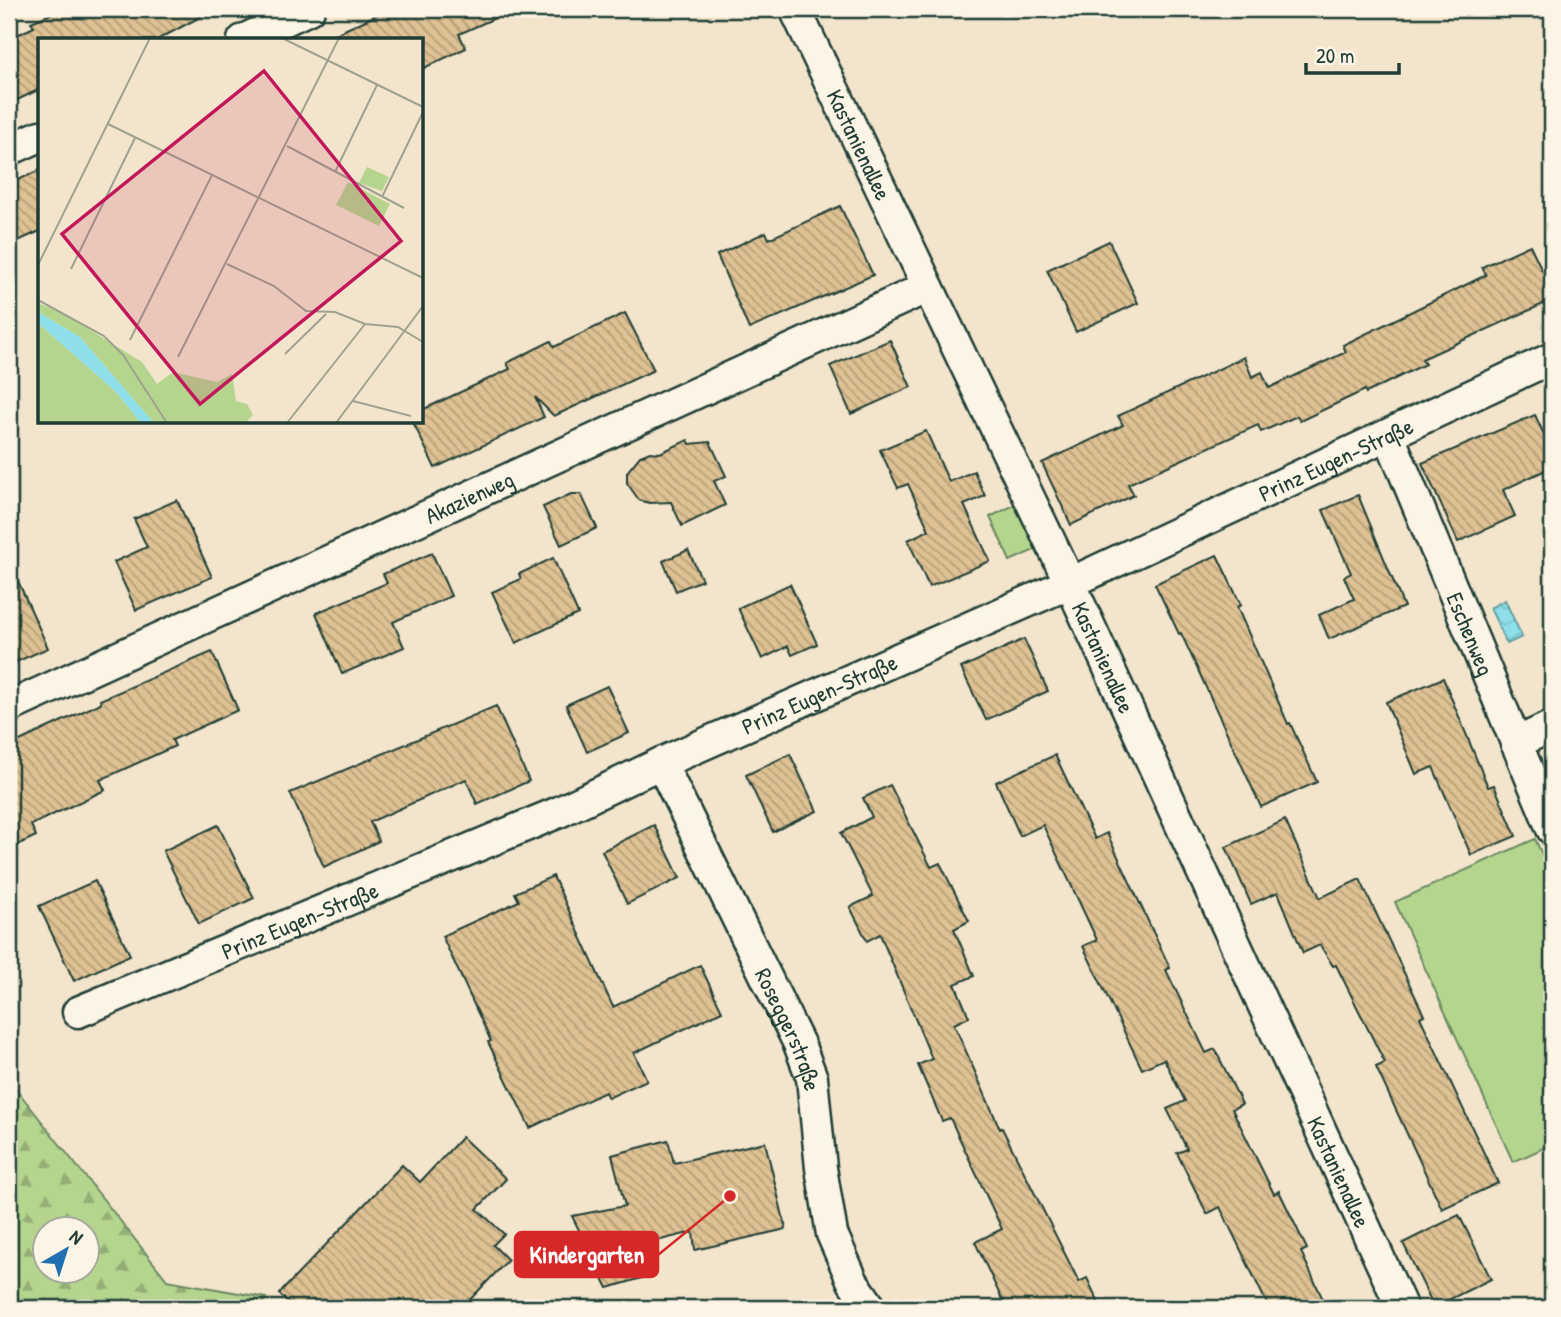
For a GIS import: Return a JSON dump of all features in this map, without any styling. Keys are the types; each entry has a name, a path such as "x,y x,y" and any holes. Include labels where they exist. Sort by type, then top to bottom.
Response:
{"street":[{"path":"247,38 309,9"},
{"name":"Kastanienallee","path":"795,9 1070,583 1402,1308"},
{"path":"9,150 38,137"},
{"name":"Akazienweg","path":"9,707 928,287"},
{"name":"Prinz Eugen-Straße","path":"78,1012 547,817 661,763 1070,583 1552,358"},
{"name":"Eschenweg","path":"1389,436 1552,830"},
{"path":"1516,743 1552,726"},
{"name":"Roseggerstraße","path":"661,763 799,1044 812,1078 821,1168 832,1234 853,1282 871,1308"}],"green space":[{"path":"1018,503 1039,548 1010,561 990,517"},
{"path":"1535,839 1552,876 1552,1144 1513,1162 1395,902"},
{"path":"9,1080 167,1280 266,1298 260,1308 9,1308"}],"water":[{"path":"1505,600 1522,637 1507,644 1490,608"}],"building":[{"path":"63,9 215,9 161,38 38,38 38,90 9,104 9,39 34,27 31,22"},
{"path":"389,9 515,9 459,34 466,48 424,68 424,38 327,38"},
{"path":"38,171 38,232 9,245 9,184"},
{"path":"840,206 873,275 749,329 717,255 766,232 769,239"},
{"path":"1109,241 1138,303 1076,332 1047,270"},
{"path":"1530,245 1552,291 1552,300 1422,359 1425,364 1366,393 1365,390 1300,421 1297,416 1261,432 1258,425 1128,484 1134,495 1071,525 1042,463 1123,425 1118,416 1244,357 1252,377 1262,372 1269,388 1346,352 1343,345 1486,275 1482,267"},
{"path":"625,313 654,370 554,416 535,397 544,417 435,468 414,424 424,424 424,409 510,369 507,363 551,341 554,347"},
{"path":"890,340 911,387 851,414 830,366"},
{"path":"1535,415 1552,452 1552,467 1503,490 1515,516 1458,542 1422,463"},
{"path":"926,431 949,482 974,471 985,496 964,505 990,561 929,587 908,540 929,530 908,484 898,488 880,450"},
{"path":"688,440 690,444 710,442 726,476 714,481 725,505 682,526 671,502 649,503 639,500 627,483 627,472 640,456 650,452 660,453"},
{"path":"571,494 581,494 597,528 561,545 543,507"},
{"path":"1358,495 1404,607 1329,639 1319,615 1354,599 1344,577 1351,573 1323,510"},
{"path":"177,500 212,577 136,610 114,562 147,547 134,519"},
{"path":"688,550 702,580 676,591 663,561"},
{"path":"432,553 451,596 393,622 404,647 342,674 316,613 387,583 383,574"},
{"path":"1217,555 1241,605 1237,607 1288,724 1290,723 1317,782 1261,807 1181,633 1179,634 1155,584"},
{"path":"553,558 578,614 516,643 492,592 521,579 519,574"},
{"path":"9,561 48,648 9,665"},
{"path":"790,584 817,644 792,655 788,646 762,659 738,608"},
{"path":"1024,639 1048,691 986,720 961,668"},
{"path":"212,652 238,710 172,740 175,746 100,780 105,790 31,825 36,836 9,849 9,746 101,703 100,700"},
{"path":"1443,678 1488,787 1494,785 1516,836 1471,855 1433,767 1416,774 1386,702"},
{"path":"607,686 629,733 587,752 566,705"},
{"path":"496,706 529,781 477,804 466,779 370,822 379,841 324,867 290,793"},
{"path":"790,754 817,811 773,832 746,775"},
{"path":"1055,755 1095,839 1107,833 1170,968 1166,970 1206,1053 1215,1049 1242,1104 1232,1109 1274,1194 1279,1191 1307,1249 1301,1252 1327,1308 1269,1308 1220,1207 1207,1214 1177,1153 1187,1149 1167,1109 1185,1101 1164,1059 1142,1069 1083,946 1097,940 1043,825 1020,836 996,782"},
{"path":"890,785 931,867 940,863 969,921 954,929 974,976 955,984 969,1017 954,1024 1000,1129 1002,1128 1079,1282 1087,1278 1101,1308 1006,1308 975,1242 1002,1229 950,1118 942,1121 918,1065 932,1059 880,934 867,941 850,907 873,896 841,833 872,817 863,798"},
{"path":"1285,820 1320,898 1360,879 1424,1015 1420,1017 1498,1183 1442,1209 1376,1067 1385,1063 1336,965 1333,966 1320,945 1303,953 1278,892 1251,904 1226,847"},
{"path":"218,825 254,898 199,924 163,851"},
{"path":"654,825 680,878 627,904 602,851"},
{"path":"553,876 613,1007 700,965 722,1011 634,1053 647,1080 608,1098 605,1092 530,1128 488,1042 491,1041 442,936 519,901 515,893"},
{"path":"95,881 130,955 74,981 39,906"},
{"path":"462,1137 506,1179 477,1209 504,1234 493,1245 508,1260 462,1308 294,1308 279,1294 402,1165 420,1182"},
{"path":"668,1140 674,1163 765,1142 786,1229 695,1250 693,1232 636,1246 645,1277 608,1288 572,1216 625,1206 612,1155"},
{"path":"1459,1215 1491,1279 1434,1307 1403,1243"}],"place":[{"name":"Kindergarten","path":"730,1196"}]}
